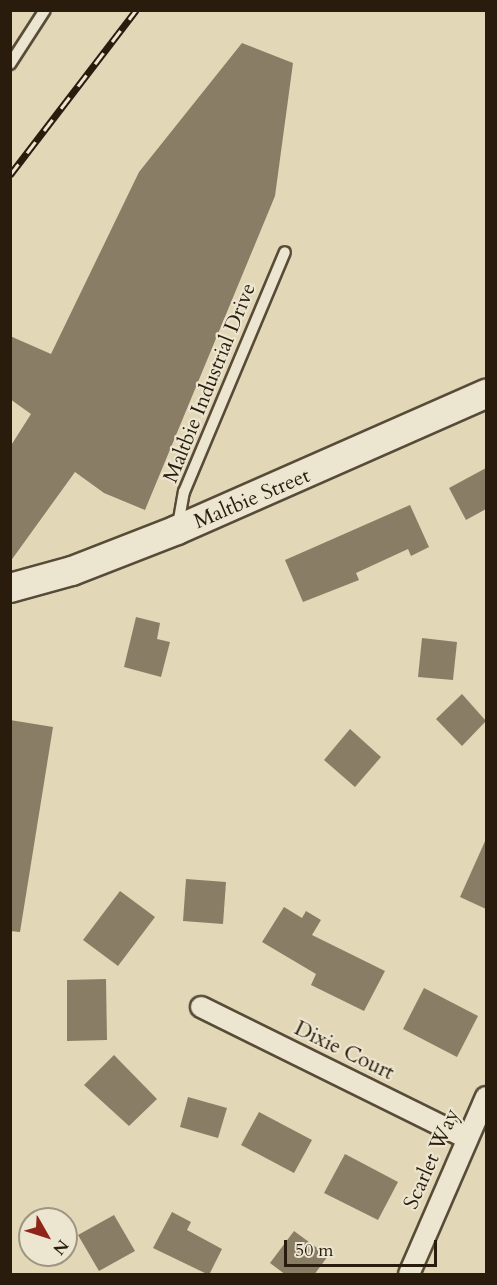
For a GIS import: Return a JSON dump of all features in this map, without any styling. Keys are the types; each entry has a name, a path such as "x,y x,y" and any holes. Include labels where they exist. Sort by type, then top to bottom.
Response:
{"street":[{"name":"Maltbie Street","path":"10,588 72,571 177,530 486,394"},
{"name":"Dixie Court","path":"201,1007 466,1137"},
{"name":"Scarlet Way","path":"409,1275 466,1137 486,1097"}],"lane":[{"path":"10,64 45,10"},
{"name":"Maltbie Industrial Drive","path":"177,530 184,492 285,252"}],"building":[{"path":"242,43 293,63 275,196 145,510 104,493 75,472 10,562 10,447 31,414 10,399 10,336 51,354 139,172"},
{"path":"486,468 486,509 466,520 449,488"},
{"path":"410,505 429,547 411,556 408,549 356,573 359,580 303,602 285,560"},
{"path":"136,617 160,623 157,639 170,642 161,677 124,667"},
{"path":"422,638 457,642 453,680 418,677"},
{"path":"462,694 486,721 462,746 436,719"},
{"path":"10,720 53,727 20,932 10,931"},
{"path":"350,729 381,757 355,787 324,760"},
{"path":"486,839 486,909 460,897"},
{"path":"186,879 226,882 223,924 183,921"},
{"path":"120,891 155,917 118,966 83,940"},
{"path":"284,907 302,918 306,911 321,920 312,935 385,971 364,1011 311,985 316,974 262,942"},
{"path":"106,979 107,1040 67,1041 67,980"},
{"path":"424,988 478,1016 457,1057 403,1029"},
{"path":"114,1055 157,1099 129,1126 84,1085"},
{"path":"188,1097 227,1108 218,1138 180,1127"},
{"path":"259,1112 312,1140 294,1173 241,1145"},
{"path":"345,1154 398,1182 378,1220 324,1193"},
{"path":"172,1212 191,1222 187,1230 222,1249 209,1275 153,1248"},
{"path":"114,1215 135,1251 99,1271 78,1235"},
{"path":"294,1231 328,1256 314,1275 286,1275 270,1263"}],"railway":[{"path":"10,175 136,10"}]}
